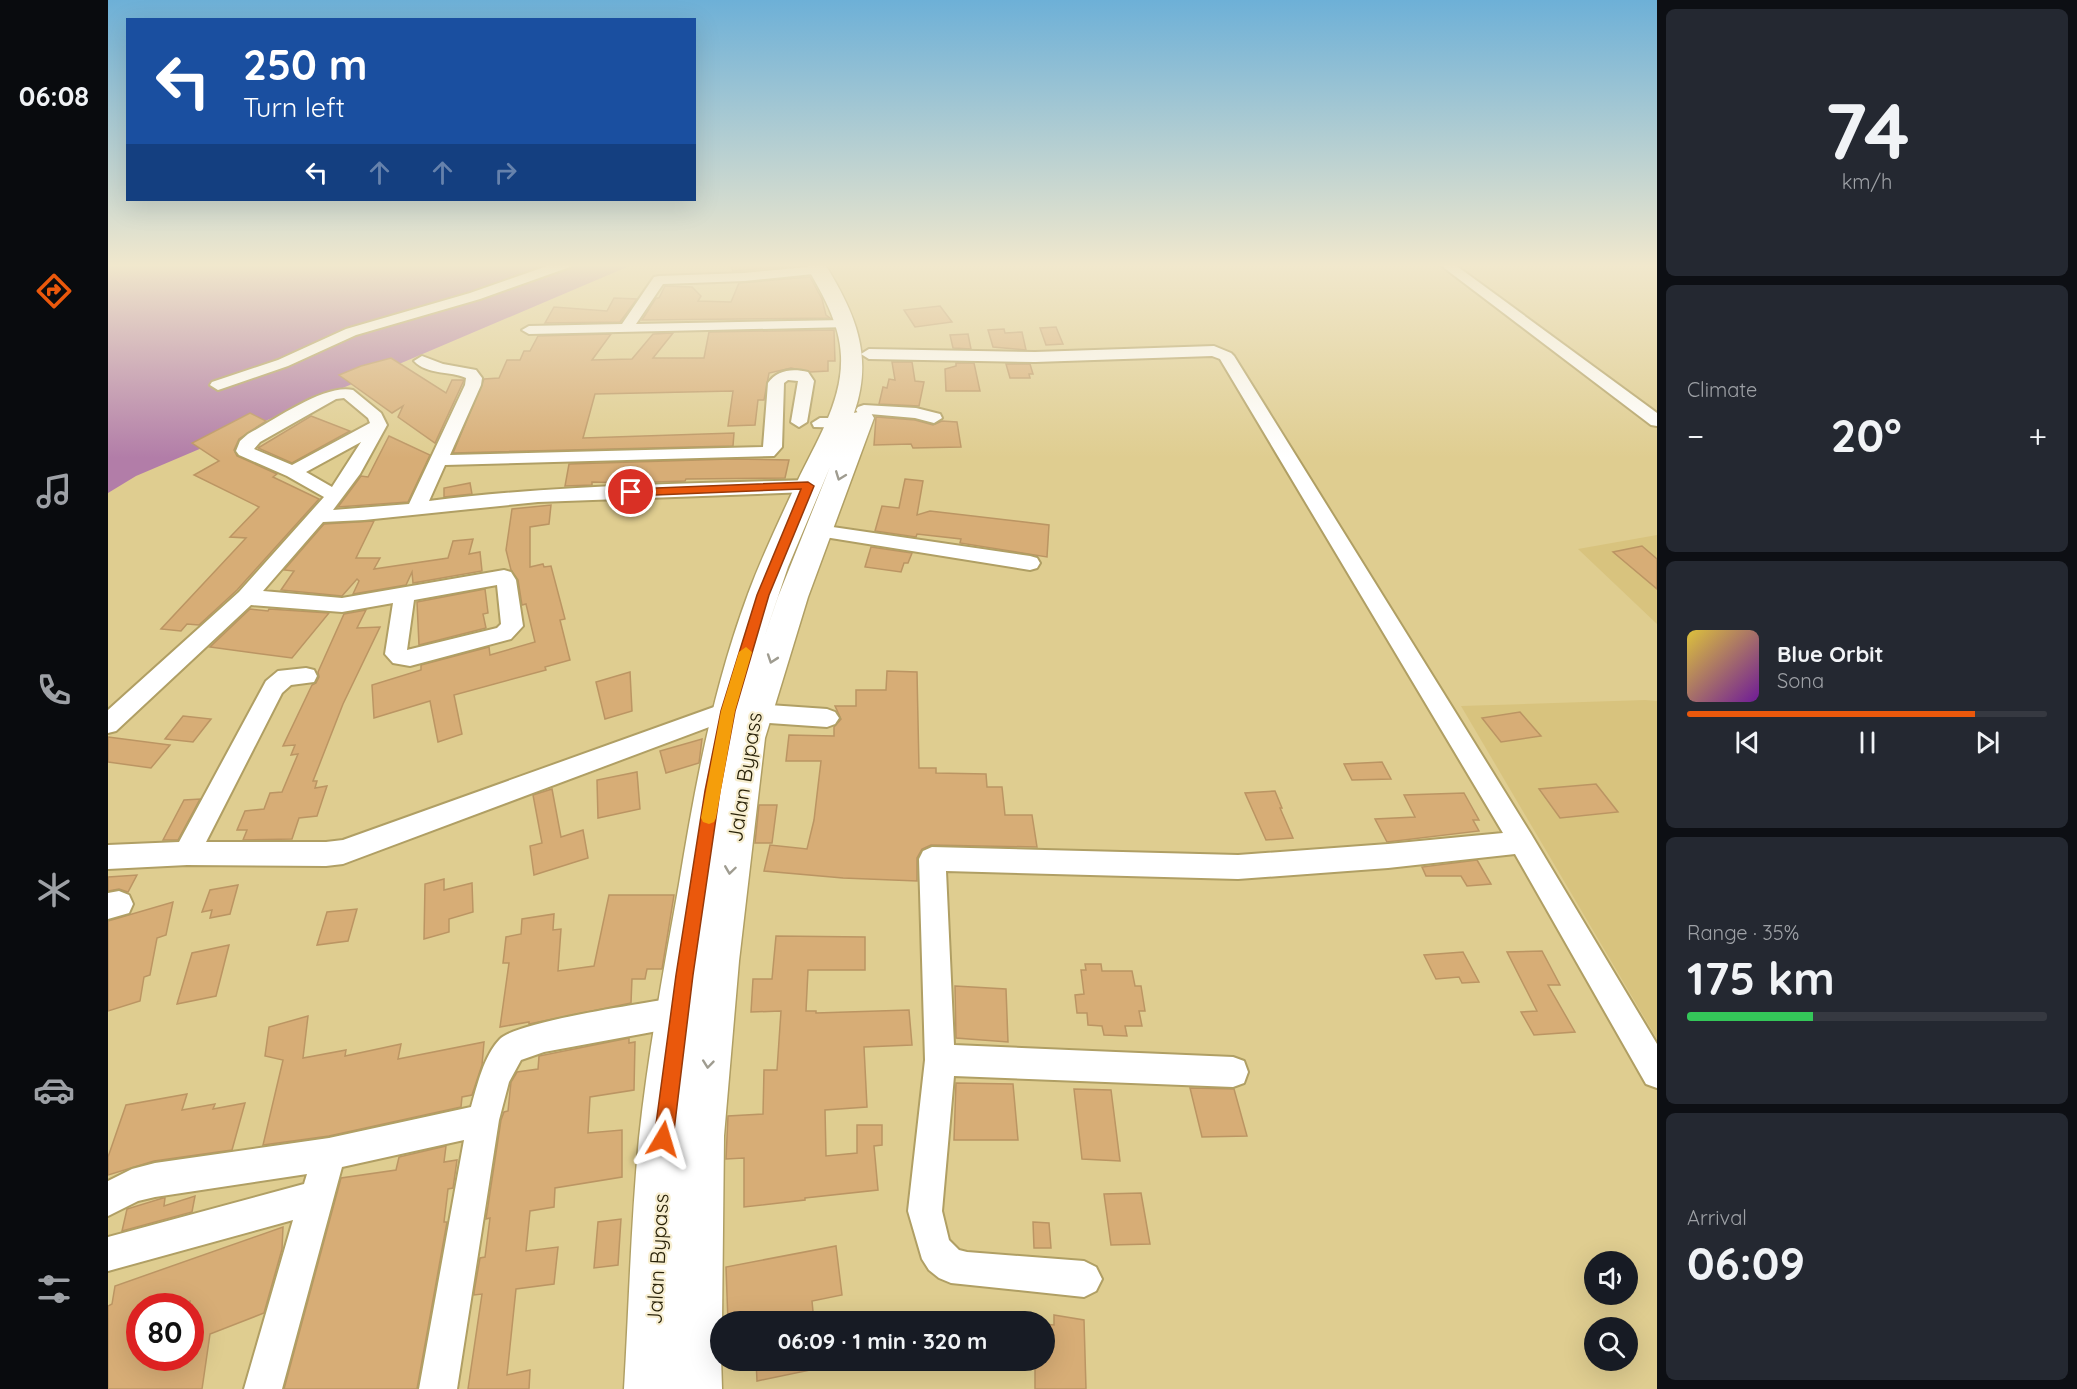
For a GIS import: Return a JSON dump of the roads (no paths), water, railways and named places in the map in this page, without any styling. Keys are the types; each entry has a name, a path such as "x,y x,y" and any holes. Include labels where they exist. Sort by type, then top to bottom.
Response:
{"highway":[{"name":"Jalan Bypass","path":"652,1389 682,1137 722,937 748,738 741,712 763,595 851,374 852,355 845,329"},
{"name":"Jalan Bypass","path":"694,1389 682,1137 679,1012 713,791 741,712 793,597 819,531 832,421 868,394 869,354 860,329"}],"street":[{"path":"218,385 284,363 362,329"},
{"path":"529,330 586,329"},
{"path":"1533,329 1657,421"},
{"path":"869,354 995,365 1075,357 1214,351 1226,356 1522,842 1657,1072"},
{"path":"416,510 473,386 474,375 440,368 422,361"},
{"path":"439,460 768,452 773,447 776,383 778,379 787,375 802,375 832,421"},
{"path":"335,496 293,472 245,451 246,445 274,427 341,393 347,393 375,416 379,425"},
{"path":"775,422 832,421 916,413 934,418"},
{"path":"293,472 379,425"},
{"path":"108,724 246,597 335,496 351,474 379,425"},
{"path":"317,516 357,516 497,500 701,489 808,486"},
{"path":"819,531 1030,563"},
{"path":"246,597 342,605 504,578 512,626 504,634 410,658 401,657 396,650 404,595"},
{"path":"187,853 274,687 286,678 306,676"},
{"path":"108,857 187,853 326,854 343,852 741,712 827,718"},
{"path":"1084,1279 951,1266 941,1258 934,1247 925,1211 940,1060 932,859 1238,867 1388,856 1522,842"},
{"path":"438,1389 483,1120 495,1077 511,1049 544,1037 679,1012"},
{"path":"940,1060 1233,1072"},
{"path":"108,1199 132,1186 155,1180 329,1154 483,1120"},
{"path":"263,1389 329,1154"},
{"path":"108,1254 318,1197"}]}
